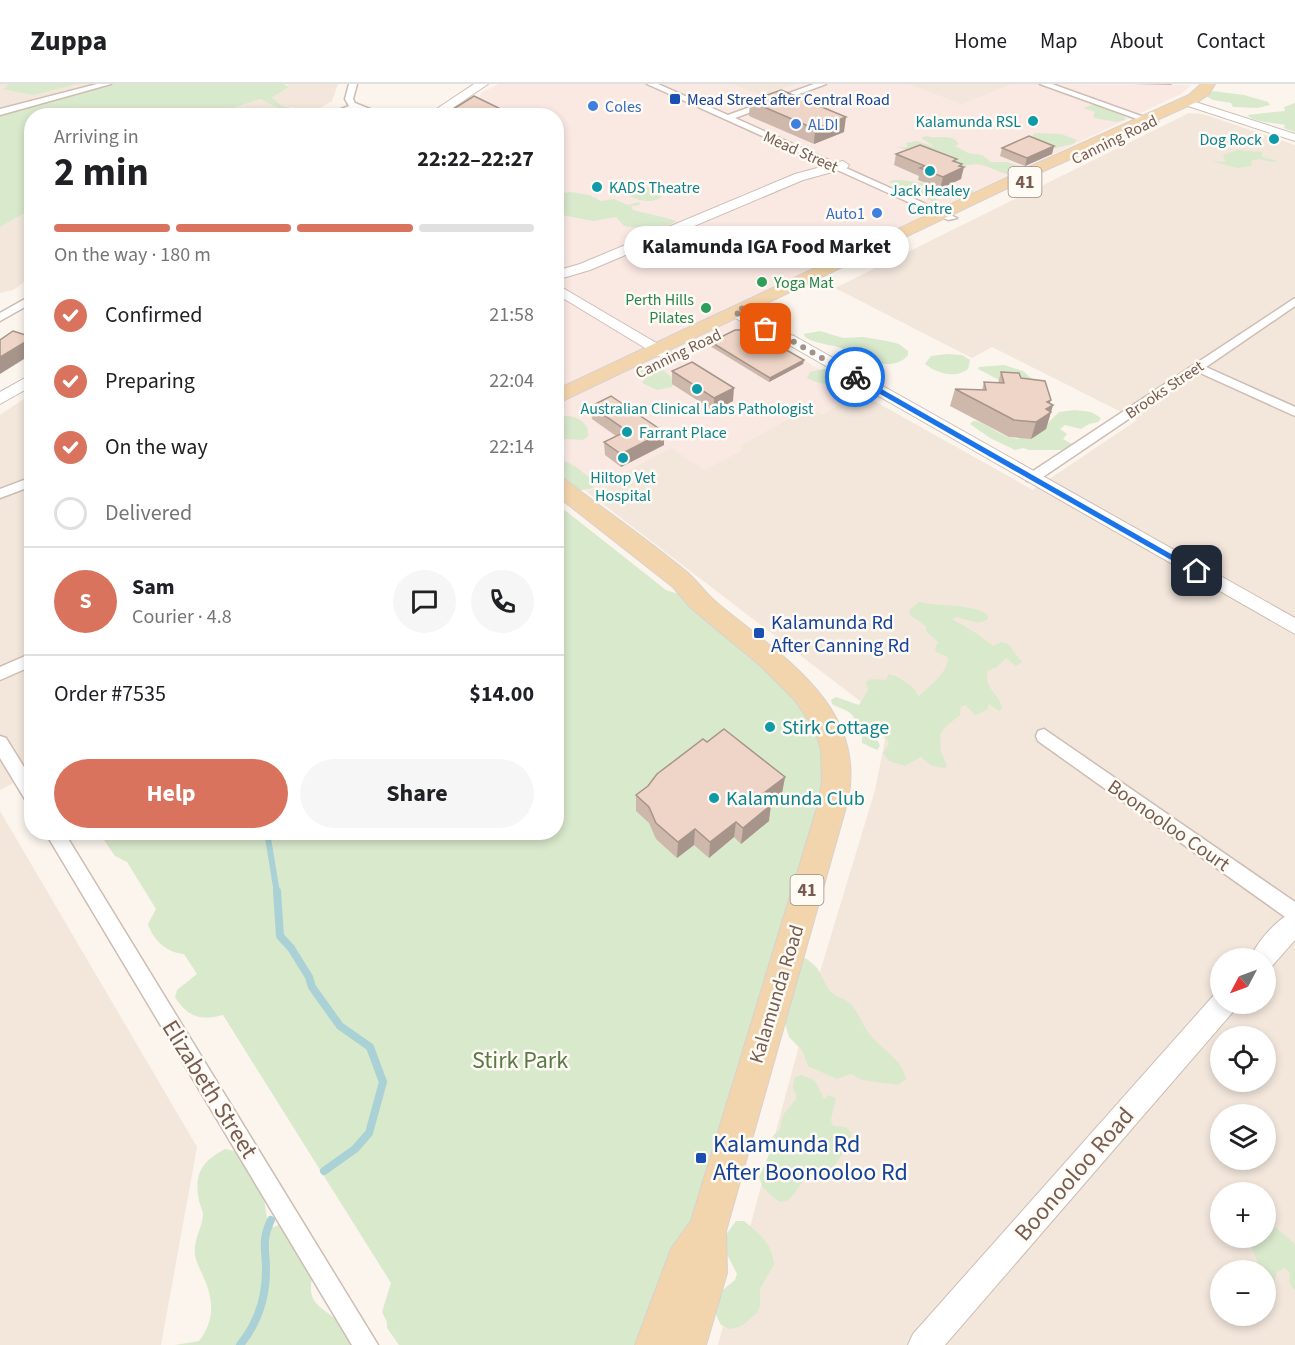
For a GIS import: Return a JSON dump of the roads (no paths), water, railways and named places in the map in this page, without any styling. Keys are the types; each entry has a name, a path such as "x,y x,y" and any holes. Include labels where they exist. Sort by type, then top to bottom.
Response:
{"main road":[{"path":"444,108 482,84"},
{"name":"Canning Road","path":"564,407 659,356 791,292 857,264 951,214 1200,95 1208,84"},
{"name":"Canning Road","path":"564,395 659,356"},
{"name":"Kalamunda Road","path":"564,499 612,537 666,590 694,599 785,671 816,706 831,736 836,757 837,777 822,842 707,1231 708,1273 686,1345"},
{"name":"Kalamunda Road","path":"655,1345 685,1263 707,1231"}],"street":[{"path":"0,112 108,84"},
{"path":"353,84 349,99 358,108"},
{"name":"Mead Street","path":"651,84 951,214"},
{"name":"Mead Street","path":"659,84 730,117"},
{"path":"730,117 822,84"},
{"path":"1044,84 1149,120"},
{"path":"1186,102 1295,138"},
{"path":"564,274 585,267 835,163"},
{"path":"564,281 585,267"},
{"path":"564,291 659,356"},
{"name":"Brooks Street","path":"1032,478 1295,300"},
{"path":"1,315 24,302"},
{"path":"564,302 659,356"},
{"path":"747,313 774,334 789,339 1295,627"},
{"path":"1197,367 1295,412"},
{"path":"0,399 24,384"},
{"path":"0,494 24,484"},
{"path":"0,674 24,663"},
{"name":"Boonooloo Court","path":"1044,736 1295,913"},
{"path":"0,743 24,783"},
{"name":"Elizabeth Street","path":"59,840 366,1345"},
{"path":"1272,948 1295,922"},
{"name":"Boonooloo Road","path":"924,1345 1214,1014"}],"waterway":[{"path":"268,840 277,893"},
{"path":"277,891 280,936 291,948 309,977 312,987 340,1026 370,1047 383,1082 369,1133 355,1149 324,1171"},
{"path":"240,1345 256,1319 262,1300 266,1280 265,1240 271,1220"}],"place":[{"name":"Mead Street after Central Road","path":"675,99"},
{"name":"Coles","path":"593,106"},
{"name":"Kalamunda RSL","path":"1033,121"},
{"name":"ALDI","path":"796,124"},
{"name":"Dog Rock","path":"1274,139"},
{"name":"Jack Healey Centre","path":"930,171"},
{"name":"KADS Theatre","path":"597,187"},
{"name":"Auto1","path":"877,213"},
{"name":"Yoga Mat","path":"762,282"},
{"name":"Perth Hills Pilates","path":"706,308"},
{"name":"Kalamunda IGA Food Market","path":"766,329"},
{"name":"Australian Clinical Labs Pathologist","path":"697,389"},
{"name":"Farrant Place","path":"627,432"},
{"name":"Hiltop Vet Hospital","path":"623,458"},
{"name":"Kalamunda Rd After Canning Rd","path":"759,633"},
{"name":"Stirk Cottage","path":"770,727"},
{"name":"Kalamunda Club","path":"714,798"},
{"name":"Kalamunda Rd After Boonooloo Rd","path":"701,1158"}],"park label":[{"name":"Stirk Park","path":"520,1060"}]}
